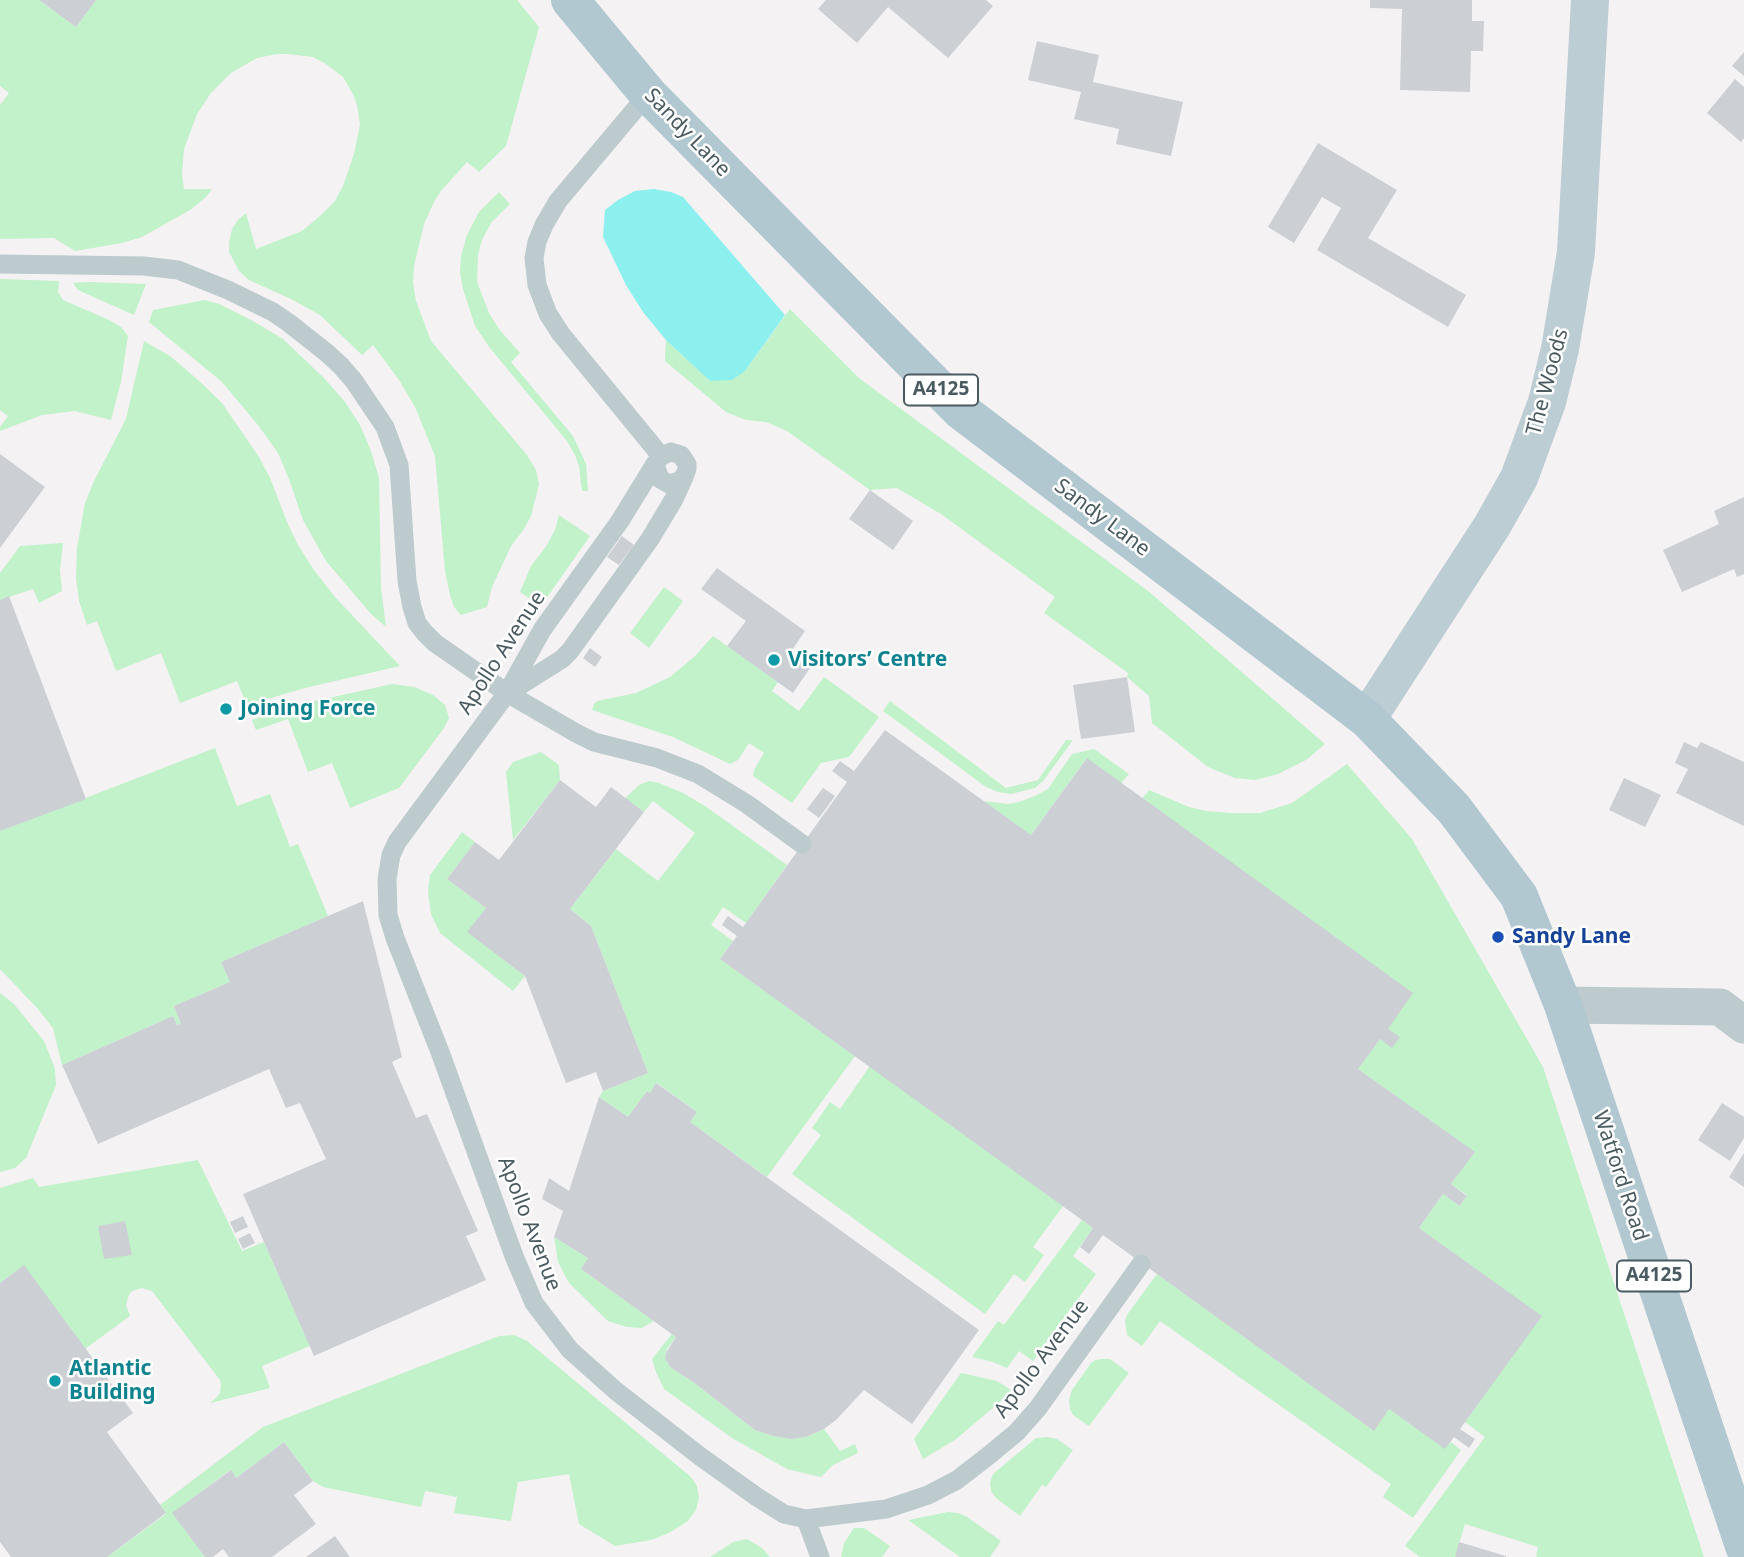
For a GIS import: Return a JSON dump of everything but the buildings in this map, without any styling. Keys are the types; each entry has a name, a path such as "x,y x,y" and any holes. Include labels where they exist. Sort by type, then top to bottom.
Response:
{"main road":[{"name":"Sandy Lane","path":"570,0 648,94 960,410 1367,719 1454,809 1519,896 1563,1005"},
{"name":"The Woods","path":"1367,719 1492,526 1519,478 1547,402 1560,349 1576,252 1590,0"},
{"name":"Watford Road","path":"1563,1005 1744,1546"}],"street":[{"path":"1563,1005 1720,1007 1744,1025"}],"lane":[{"path":"507,694 570,651 650,539 684,478 687,464 681,455 671,452 658,460 561,334 548,314 537,285 534,258 544,225 558,201 648,94"},
{"path":"0,264 144,266 178,270 228,289 273,312 309,337 354,381 385,427 399,465 407,581 412,607 417,623 435,643 507,694 594,742 657,758 698,774 747,804 802,845"},
{"name":"Apollo Avenue","path":"658,460 620,521 542,630 507,694 397,842 391,855 386,887 388,915 395,938 534,1303 570,1350 617,1391 757,1497 784,1514 806,1519 886,1509 928,1495 957,1480 1017,1432 1038,1408 1141,1264"},
{"path":"806,1519 820,1557"}],"green space":[{"path":"0,0 39,0 76,27 96,0 517,0 539,27 506,146 479,172 467,162 441,191 424,224 414,266 416,301 431,341 527,455 536,470 539,484 531,516 511,546 492,587 487,607 461,615 454,607 445,571 435,456 415,407 399,380 373,345 362,355 320,315 249,280 239,271 229,252 232,229 246,213 256,249 302,231 335,201 354,154 360,125 357,105 343,77 313,57 287,54 257,58 231,73 211,93 197,114 184,149 184,189 212,189 190,210 142,237 75,251 54,238 0,239 0,105 9,93 0,86"},
{"path":"499,192 510,204 491,223 482,240 478,255 477,282 489,313 520,353 511,362 573,436 586,464 588,491 582,491 579,466 567,441 475,326 463,289 461,256 467,235 479,212"},
{"path":"0,279 59,281 58,292 63,300 121,327 128,336 121,382 111,420 75,411 42,415 0,431 8,416 0,410"},
{"path":"73,283 146,284 134,315 78,290"},
{"path":"205,300 251,320 283,339 325,379 360,425 379,478 381,588 386,627 371,614 326,561 303,520 278,453 258,425 222,382 149,322 153,310"},
{"path":"790,309 859,378 1148,591 1325,744 1306,760 1278,774 1255,780 1235,778 1208,767 1152,723 1149,696 1127,677 1128,673 1044,613 1055,597 941,514 897,488 870,490 787,431 766,422 746,420 726,412 665,361 666,340 710,381 745,371"},
{"path":"144,341 170,356 222,403 259,457 298,545 314,570 335,597 400,666 305,688 247,705 237,681 180,703 161,653 116,671 97,621 87,625 79,601 76,578 77,548 85,503 126,419"},
{"path":"559,515 590,536 541,606 520,592 531,566 555,530"},
{"path":"63,543 60,570 62,591 39,603 33,589 0,600 0,573 20,546"},
{"path":"664,587 683,601 649,648 630,633"},
{"path":"713,636 778,682 772,691 799,711 824,677 879,717 849,757 821,763 792,803 753,776 764,753 749,743 738,760 730,764 673,737 592,710 597,701 636,693 670,677"},
{"path":"392,684 414,687 433,695 445,705 449,718 399,788 350,808 332,763 308,772 288,719 256,730 252,720 288,707"},
{"path":"890,701 1006,788 1038,780 1066,740 1073,740 1035,788 1011,794 998,792 986,787 883,711"},
{"path":"215,748 237,806 270,794 290,847 298,844 328,916 221,962 230,982 174,1006 181,1024 177,1025 173,1016 62,1065 53,1028 0,969 0,831"},
{"path":"1094,749 1129,774 1121,783 1086,759 1031,835 983,801 1008,804 1035,796 1048,789 1072,754"},
{"path":"541,752 559,765 560,780 513,840 506,772 513,762"},
{"path":"1347,764 1412,839 1543,1067 1704,1557 1536,1557 1538,1547 1465,1524 1455,1557 1420,1557 1405,1546 1485,1437 1465,1422 1541,1316 1419,1228 1443,1194 1460,1206 1467,1195 1451,1184 1474,1152 1358,1069 1380,1039 1392,1047 1399,1037 1142,799 1149,790 1189,807 1206,811 1260,813 1292,803"},
{"path":"649,781 683,793 705,806 787,865 746,923 723,907 711,925 733,941 720,959 855,1056 767,1177 690,1122 697,1112 657,1083 650,1093 647,1091 628,1117 599,1097 603,1091 648,1073 591,926 570,909 616,849 658,881 695,833 653,801 644,812 625,798 639,785"},
{"path":"462,832 475,842 447,879 486,908 468,932 525,976 513,991 440,933 431,914 428,891 430,875"},
{"path":"0,993 14,1004 44,1041 55,1069 56,1085 26,1158 15,1168 0,1172"},
{"path":"870,1066 1063,1206 1033,1247 1044,1255 1025,1282 1014,1274 985,1314 792,1174 821,1135 812,1128 830,1102 840,1109"},
{"path":"198,1160 242,1251 264,1242 310,1346 262,1366 270,1388 210,1403 220,1393 220,1380 152,1291 142,1288 132,1291 126,1305 130,1316 85,1349 23,1266 0,1283 0,1188 33,1178 39,1187"},
{"path":"1082,1220 1093,1228 1073,1256 1096,1274 1033,1361 1019,1351 1007,1368 972,1357 998,1321 1004,1325"},
{"path":"554,1237 588,1258 582,1270 654,1321 642,1328 608,1321 569,1283 558,1262"},
{"path":"1157,1274 1373,1430 1389,1409 1445,1448 1451,1442 1461,1450 1413,1518 1383,1497 1391,1484 1160,1321 1142,1346 1127,1335 1127,1315"},
{"path":"672,1334 676,1337 667,1349 665,1358 670,1367 755,1430 791,1439 806,1437 824,1429 840,1451 855,1444 858,1453 833,1465 821,1477 787,1469 732,1438 664,1389 652,1359"},
{"path":"514,1335 527,1341 691,1477 697,1486 699,1497 696,1510 688,1521 651,1540 615,1546 579,1524 569,1474 518,1482 511,1521 454,1513 457,1497 425,1491 421,1507 323,1487 313,1481 284,1442 236,1478 230,1470 173,1513 205,1557 107,1557 166,1514 160,1505 263,1427 499,1336"},
{"path":"1110,1359 1129,1373 1089,1426 1073,1415 1069,1400 1072,1390 1091,1363"},
{"path":"961,1373 997,1381 1011,1390 955,1440 923,1459 914,1439"},
{"path":"1036,1438 1057,1439 1073,1450 1046,1487 1042,1485 1020,1516 991,1491 993,1474"},
{"path":"948,1512 967,1517 1001,1541 990,1557 960,1557 908,1520"},
{"path":"854,1528 864,1528 890,1546 882,1557 841,1557 844,1543"},
{"path":"747,1539 762,1548 770,1557 710,1557 733,1542"}],"water":[{"path":"654,189 683,197 785,315 745,371 732,380 710,381 666,340 643,312 626,285 603,237 605,210 635,191"}],"place":[{"name":"Visitors’ Centre","path":"774,660"},
{"name":"Joining Force","path":"226,709"},
{"name":"Sandy Lane","path":"1498,937"},
{"name":"Atlantic Building","path":"55,1381"}]}
